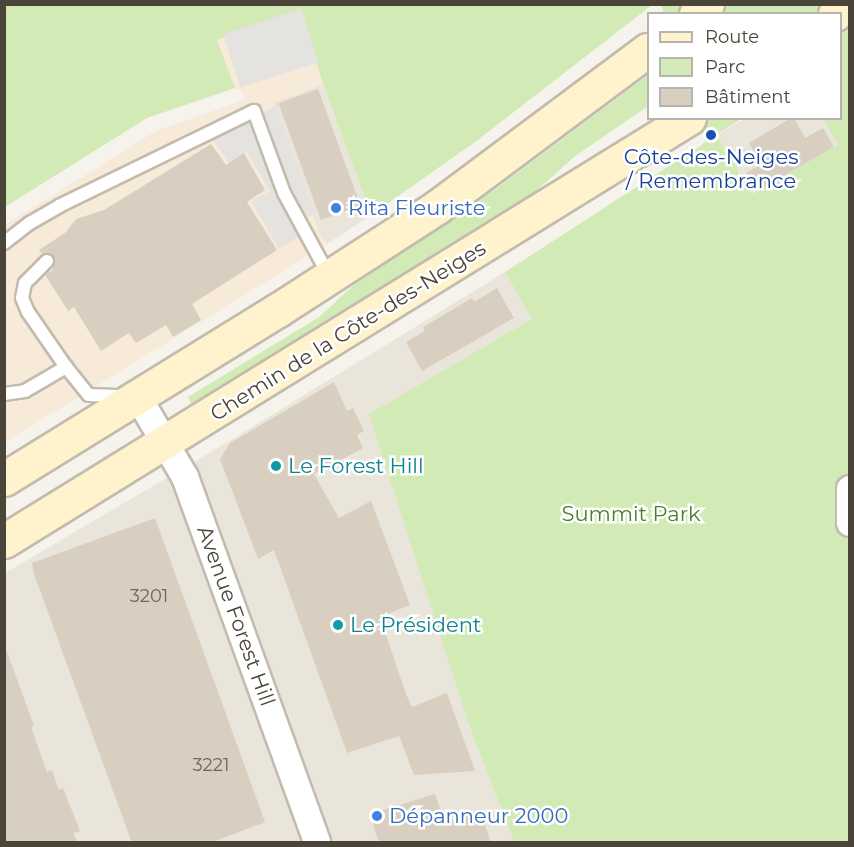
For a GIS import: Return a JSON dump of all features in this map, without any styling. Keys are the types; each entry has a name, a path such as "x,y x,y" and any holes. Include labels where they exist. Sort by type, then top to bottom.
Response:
{"main road":[{"path":"4,478 330,277 471,184 647,51"},
{"name":"Chemin de la Côte-des-Neiges","path":"4,541 167,443 686,120"}],"street":[{"name":"Avenue Forest Hill","path":"138,397 185,477 317,843"},
{"path":"849,489 849,523"}],"lane":[{"path":"4,243 30,223 59,206 254,111 284,193 330,277"},
{"path":"47,261 25,283 22,298 27,312 66,367 90,395 138,397"},
{"path":"4,394 26,391 66,367"}],"shaded area":[{"path":"301,9 323,84 275,102 275,106 316,213 312,215 315,225 327,244 5,442 5,225 156,131 244,100 241,90 235,88 217,40"},
{"path":"301,9 318,62 240,88 223,34"},
{"path":"323,84 371,215 327,244 320,235 312,215 315,213 275,106 275,102"},
{"path":"275,106 316,213 299,221 306,233 279,249 251,201 270,191 247,152 229,163 211,137"},
{"path":"742,120 824,120 838,145 752,194 717,135"},
{"path":"505,272 533,319 469,725 514,842 5,842 5,573 216,449"}],"green space":[{"path":"5,5 652,5 475,142 371,215 323,84 301,9 217,40 235,88 147,118 5,207"},
{"name":"Summit Park","path":"661,5 849,5 849,842 514,842 469,725 369,414 532,319 505,272 717,135 752,194 838,145 824,120 842,120 842,12 664,12"},
{"path":"647,76 647,107 574,157 534,193 463,240 192,406 188,397 319,317 355,284 497,188"},
{"path":"699,120 739,120 705,142"}],"building":[{"path":"318,89 360,206 321,220 279,103"},
{"path":"788,120 795,120 805,138 823,128 834,147 757,191 746,173 761,164 749,143"},
{"path":"211,144 226,165 244,153 265,190 247,202 277,250 192,304 201,320 173,337 166,325 136,343 129,333 101,351 74,307 68,311 45,275 53,270 53,256 49,253 42,254 39,250 65,233 76,219 104,210"},
{"path":"497,288 514,318 422,371 406,342 425,331 423,327 472,298 474,302"},
{"path":"334,382 347,411 353,408 364,431 357,435 363,448 314,474 339,518 371,501 410,605 380,617 406,694 412,707 447,693 475,771 414,775 399,736 347,753 274,550 258,559 220,459 230,443"},
{"path":"155,518 265,822 210,843 132,843 34,574 32,563"},
{"path":"4,652 7,652 34,726 31,727 47,772 52,770 59,790 63,788 80,831 73,833 78,843 4,843"},
{"path":"435,794 445,823 480,810 491,843 379,843 370,814"}],"place":[{"name":"Côte-des-Neiges / Remembrance","path":"711,135"},
{"name":"Rita Fleuriste","path":"336,208"},
{"name":"Le Forest Hill","path":"276,466"},
{"name":"Le Président","path":"338,625"},
{"name":"Dépanneur 2000","path":"377,816"}]}
